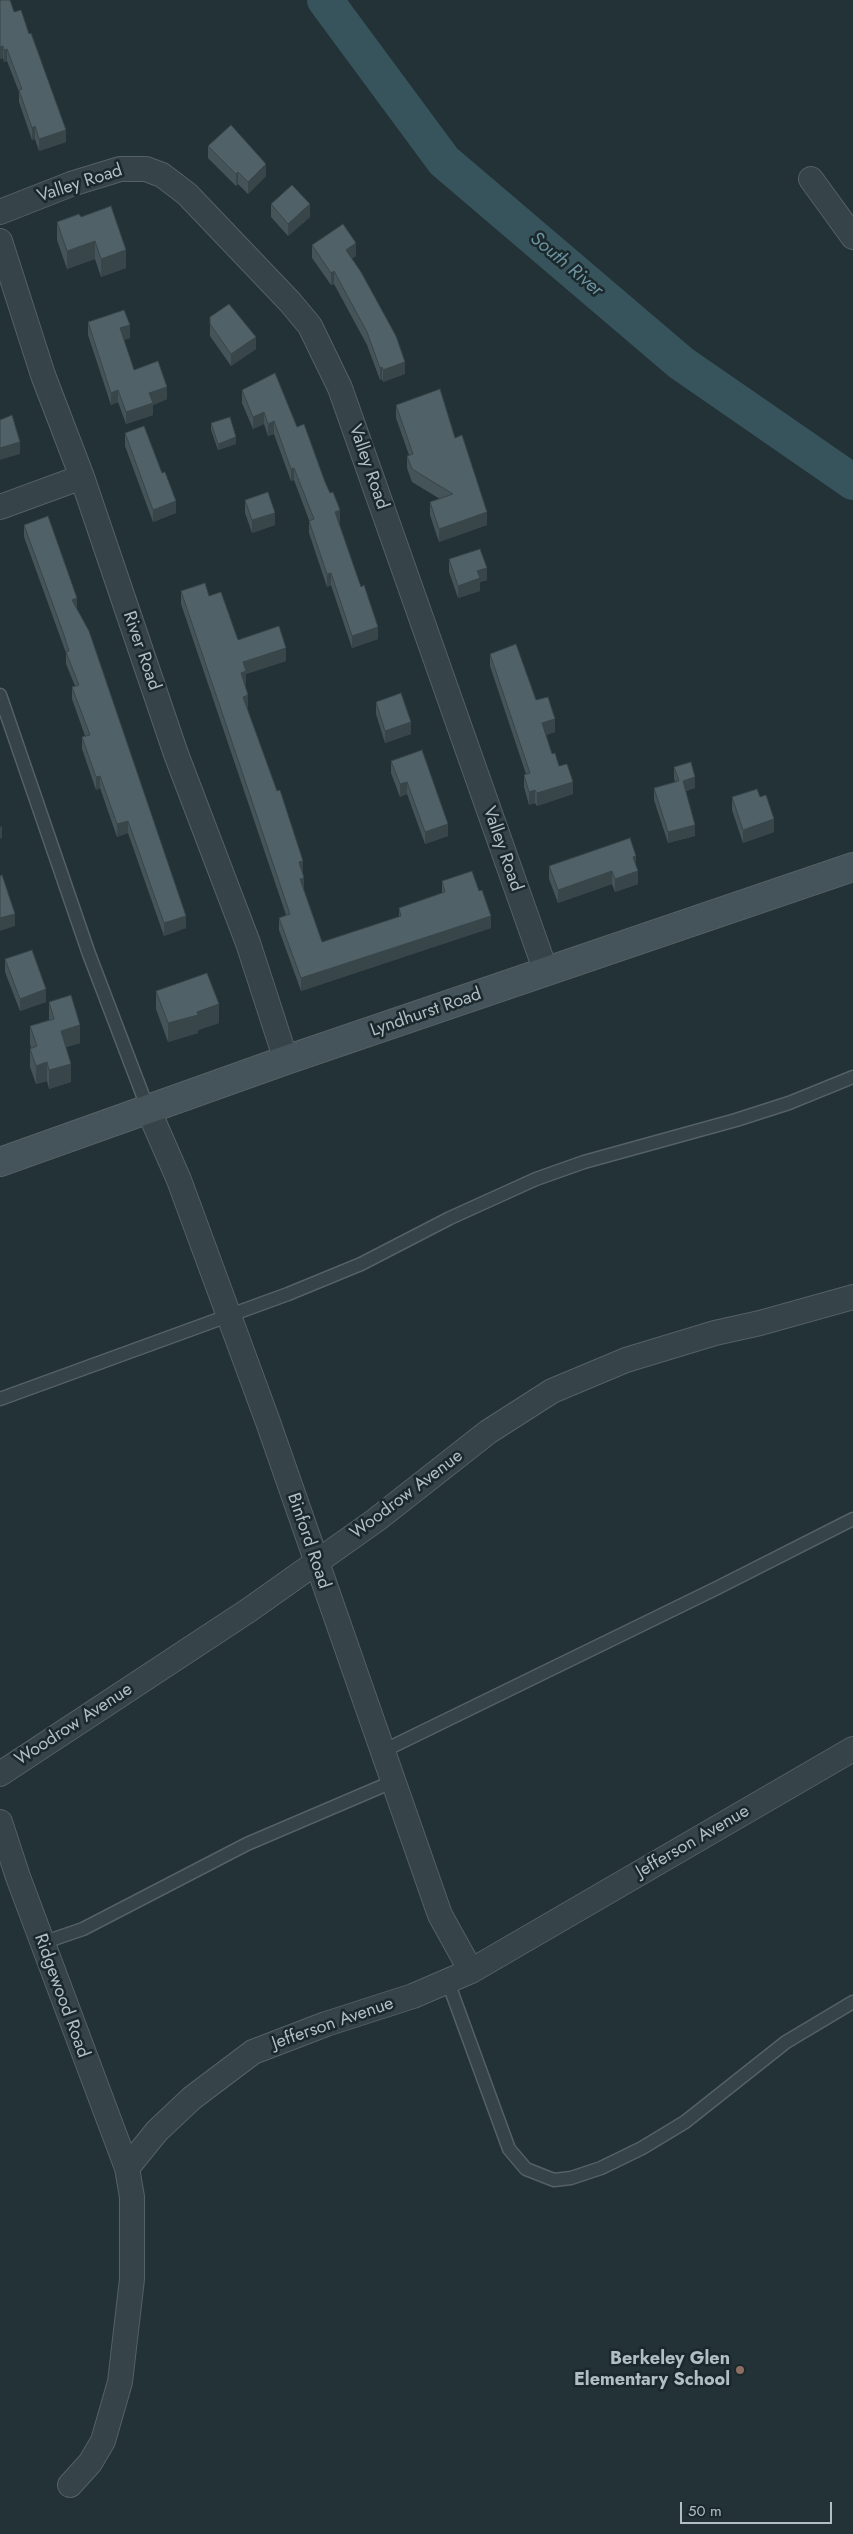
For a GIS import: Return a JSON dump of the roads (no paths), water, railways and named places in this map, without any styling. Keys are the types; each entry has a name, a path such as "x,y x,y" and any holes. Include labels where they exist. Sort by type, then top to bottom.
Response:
{"main road":[{"name":"Lyndhurst Road","path":"0,1162 286,1060 853,867"}],"street":[{"name":"Valley Road","path":"0,212 71,184 120,169 146,169 162,175 187,194 290,302 310,326 340,388 546,972"},
{"path":"811,179 853,237"},
{"name":"River Road","path":"0,240 43,374 82,477 176,754 248,943 286,1060"},
{"path":"0,507 82,477"},
{"name":"Binford Road","path":"148,1108 179,1180 268,1422 315,1564 440,1915 458,1950 472,1971"},
{"name":"Woodrow Avenue","path":"0,1774 315,1564 376,1520 488,1432 552,1391 626,1360 715,1333 760,1323 853,1297"},
{"name":"Jefferson Avenue","path":"127,2168 157,2132 192,2098 253,2052 448,1982 472,1971 853,1749"},
{"name":"Ridgewood Road","path":"0,1822 42,1943 127,2168"},
{"path":"70,2485 90,2463 103,2441 120,2382 132,2279 132,2197 127,2168"}],"lane":[{"path":"0,695 89,954 148,1108"},
{"path":"0,1399 125,1355 228,1314 288,1294 361,1264 450,1218 536,1179 584,1162 736,1120 789,1103 853,1077"},
{"path":"381,1752 853,1519"},
{"path":"42,1943 84,1929 247,1844 392,1782"},
{"path":"448,1982 509,2149 526,2169 554,2180 572,2178 601,2168 642,2148 685,2122 786,2042 853,2002"}],"waterway":[{"name":"South River","path":"325,0 444,161 681,363 853,482"}],"place":[{"name":"Berkeley Glen Elementary School","path":"740,2370"}]}
